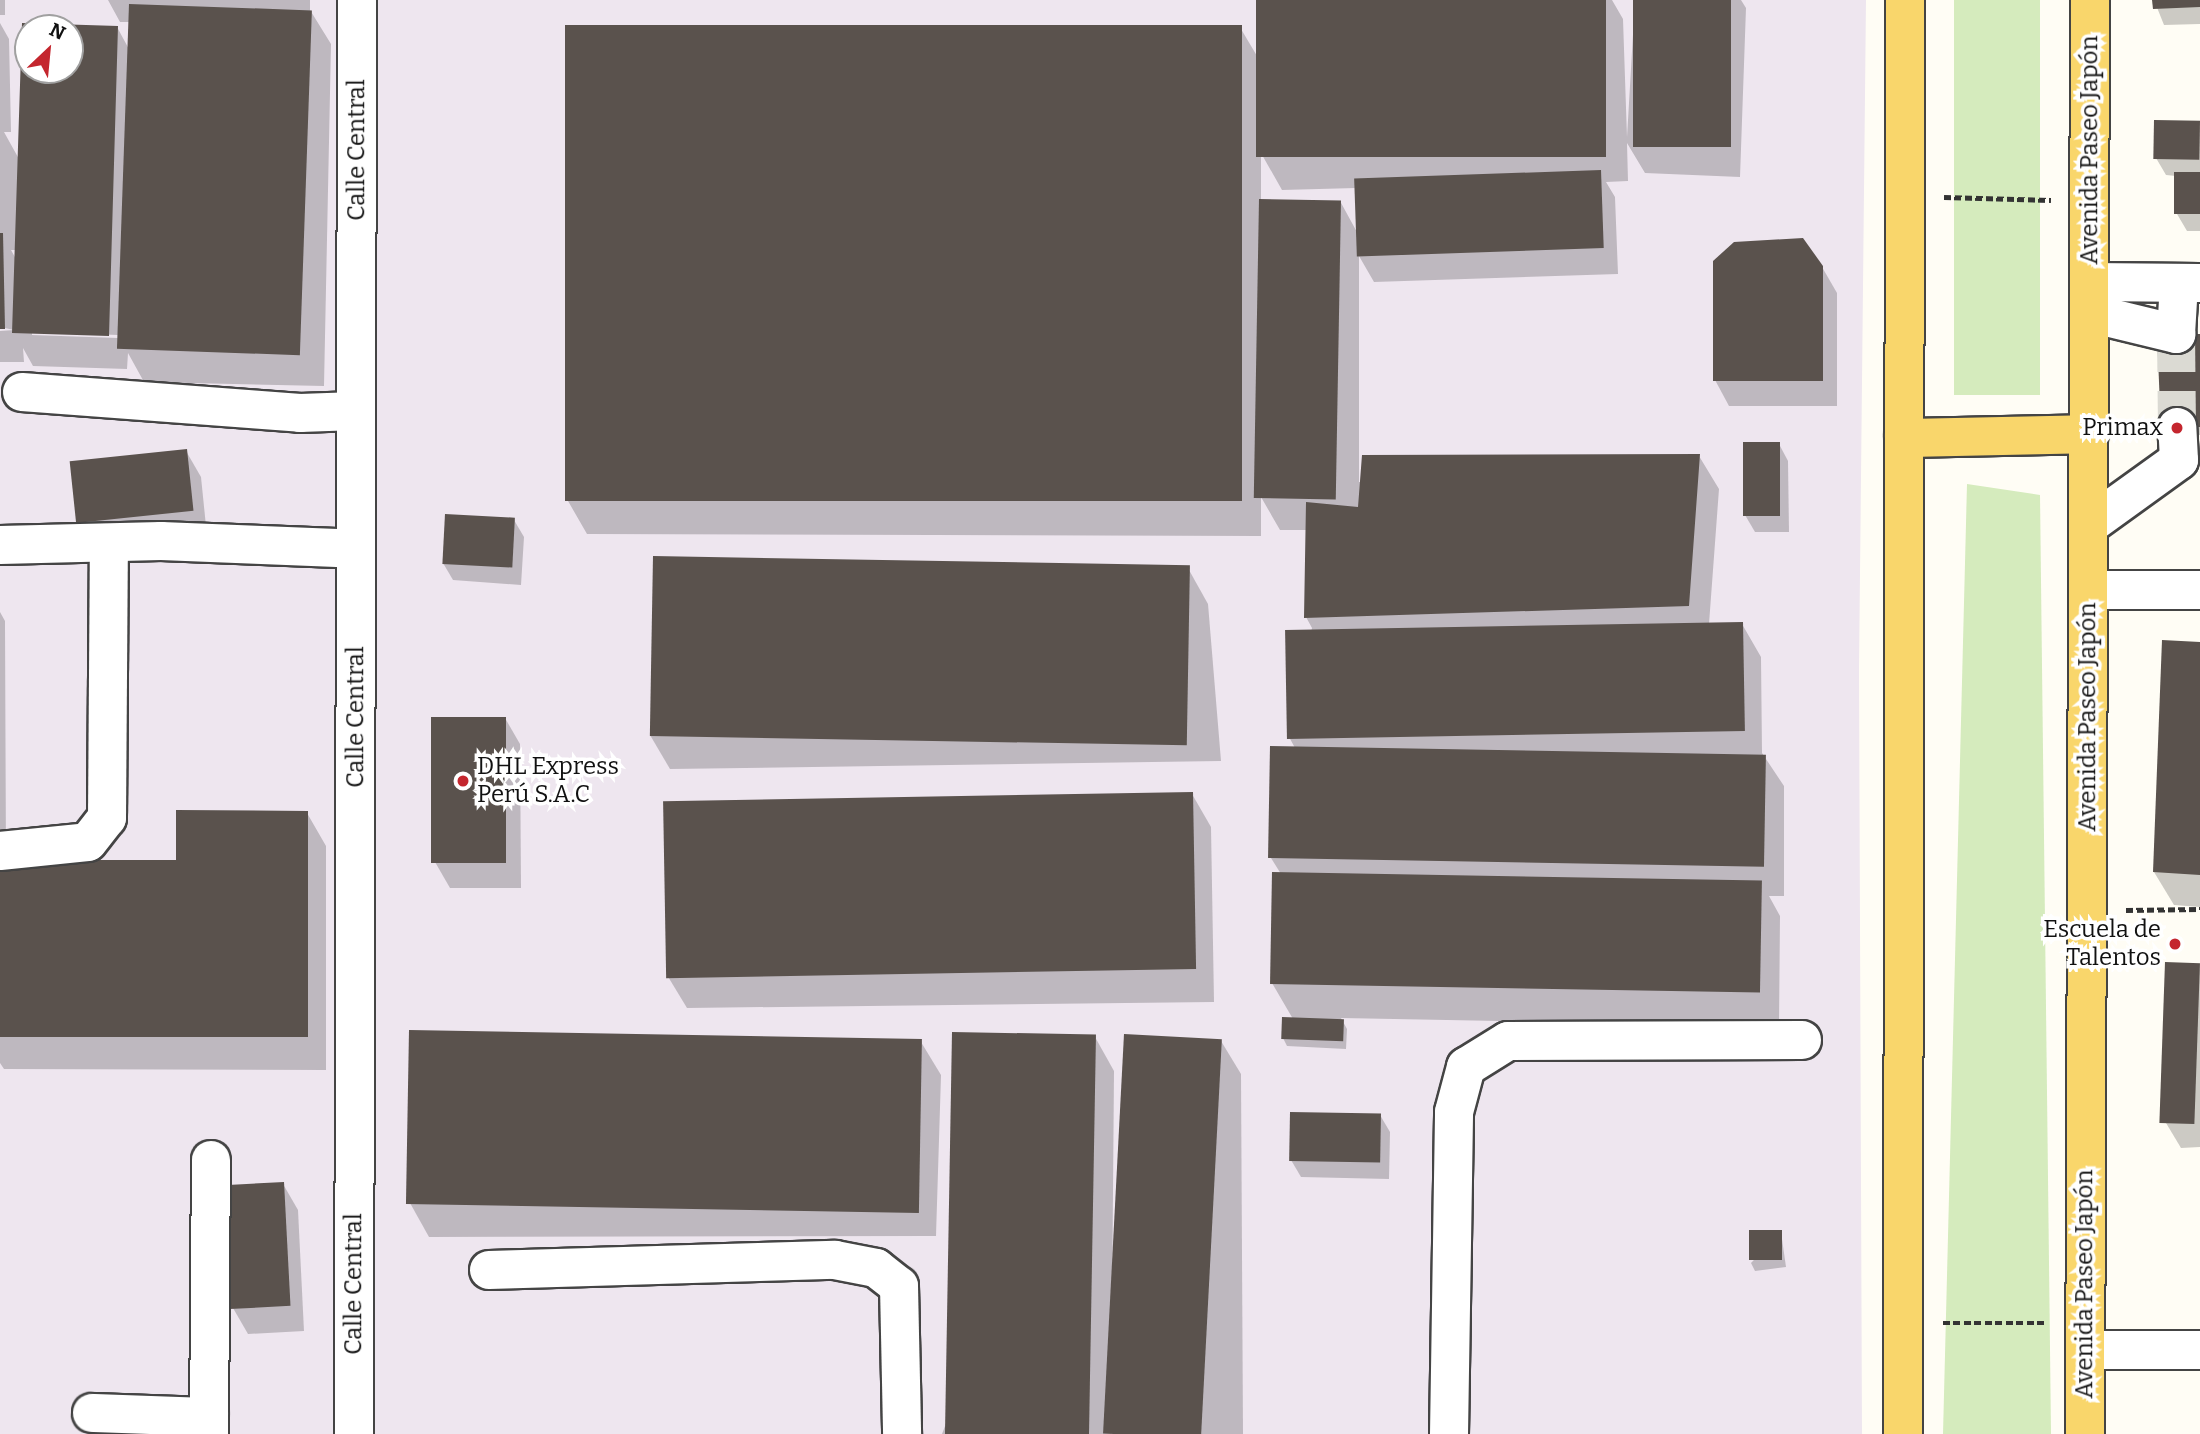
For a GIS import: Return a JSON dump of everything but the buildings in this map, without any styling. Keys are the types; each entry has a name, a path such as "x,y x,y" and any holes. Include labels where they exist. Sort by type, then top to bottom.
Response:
{"main road":[{"path":"1903,1434 1905,0"},
{"name":"Avenida Paseo Japón","path":"2085,1434 2090,0"},
{"path":"1904,438 2089,434"}],"street":[{"name":"Calle Central","path":"354,1434 357,0"},
{"path":"2190,283 2176,334 2090,298 2190,283"},
{"path":"22,392 300,413 356,411"},
{"path":"2089,525 2179,460 2177,427"},
{"path":"0,545 109,542 356,549"},
{"path":"0,850 88,842 107,818 109,542"},
{"path":"2089,590 2200,590"},
{"path":"1449,1434 1454,1112 1466,1068 1508,1041 1802,1040"},
{"path":"92,1413 209,1425 211,1160"},
{"path":"489,1270 835,1260 876,1268 900,1286 902,1434"},
{"path":"2084,1337 2200,1350"}],"path":[{"path":"1905,195 2090,201"},
{"path":"2087,910 2200,909"},
{"path":"1903,1322 2084,1337"}],"shaded area":[{"path":"0,0 1866,0 1859,670 1862,1434 0,1434"}],"green space":[{"path":"1954,0 2040,0 2040,395 1954,395"},
{"path":"1967,484 2040,495 2051,1434 1943,1434"}],"tunnel":[{"path":"2176,334 2177,427"}],"place":[{"name":"Primax","path":"2177,428"},
{"name":"DHL Express Perú S.A.C","path":"463,781"},
{"name":"Escuela de Talentos","path":"2175,944"}]}
